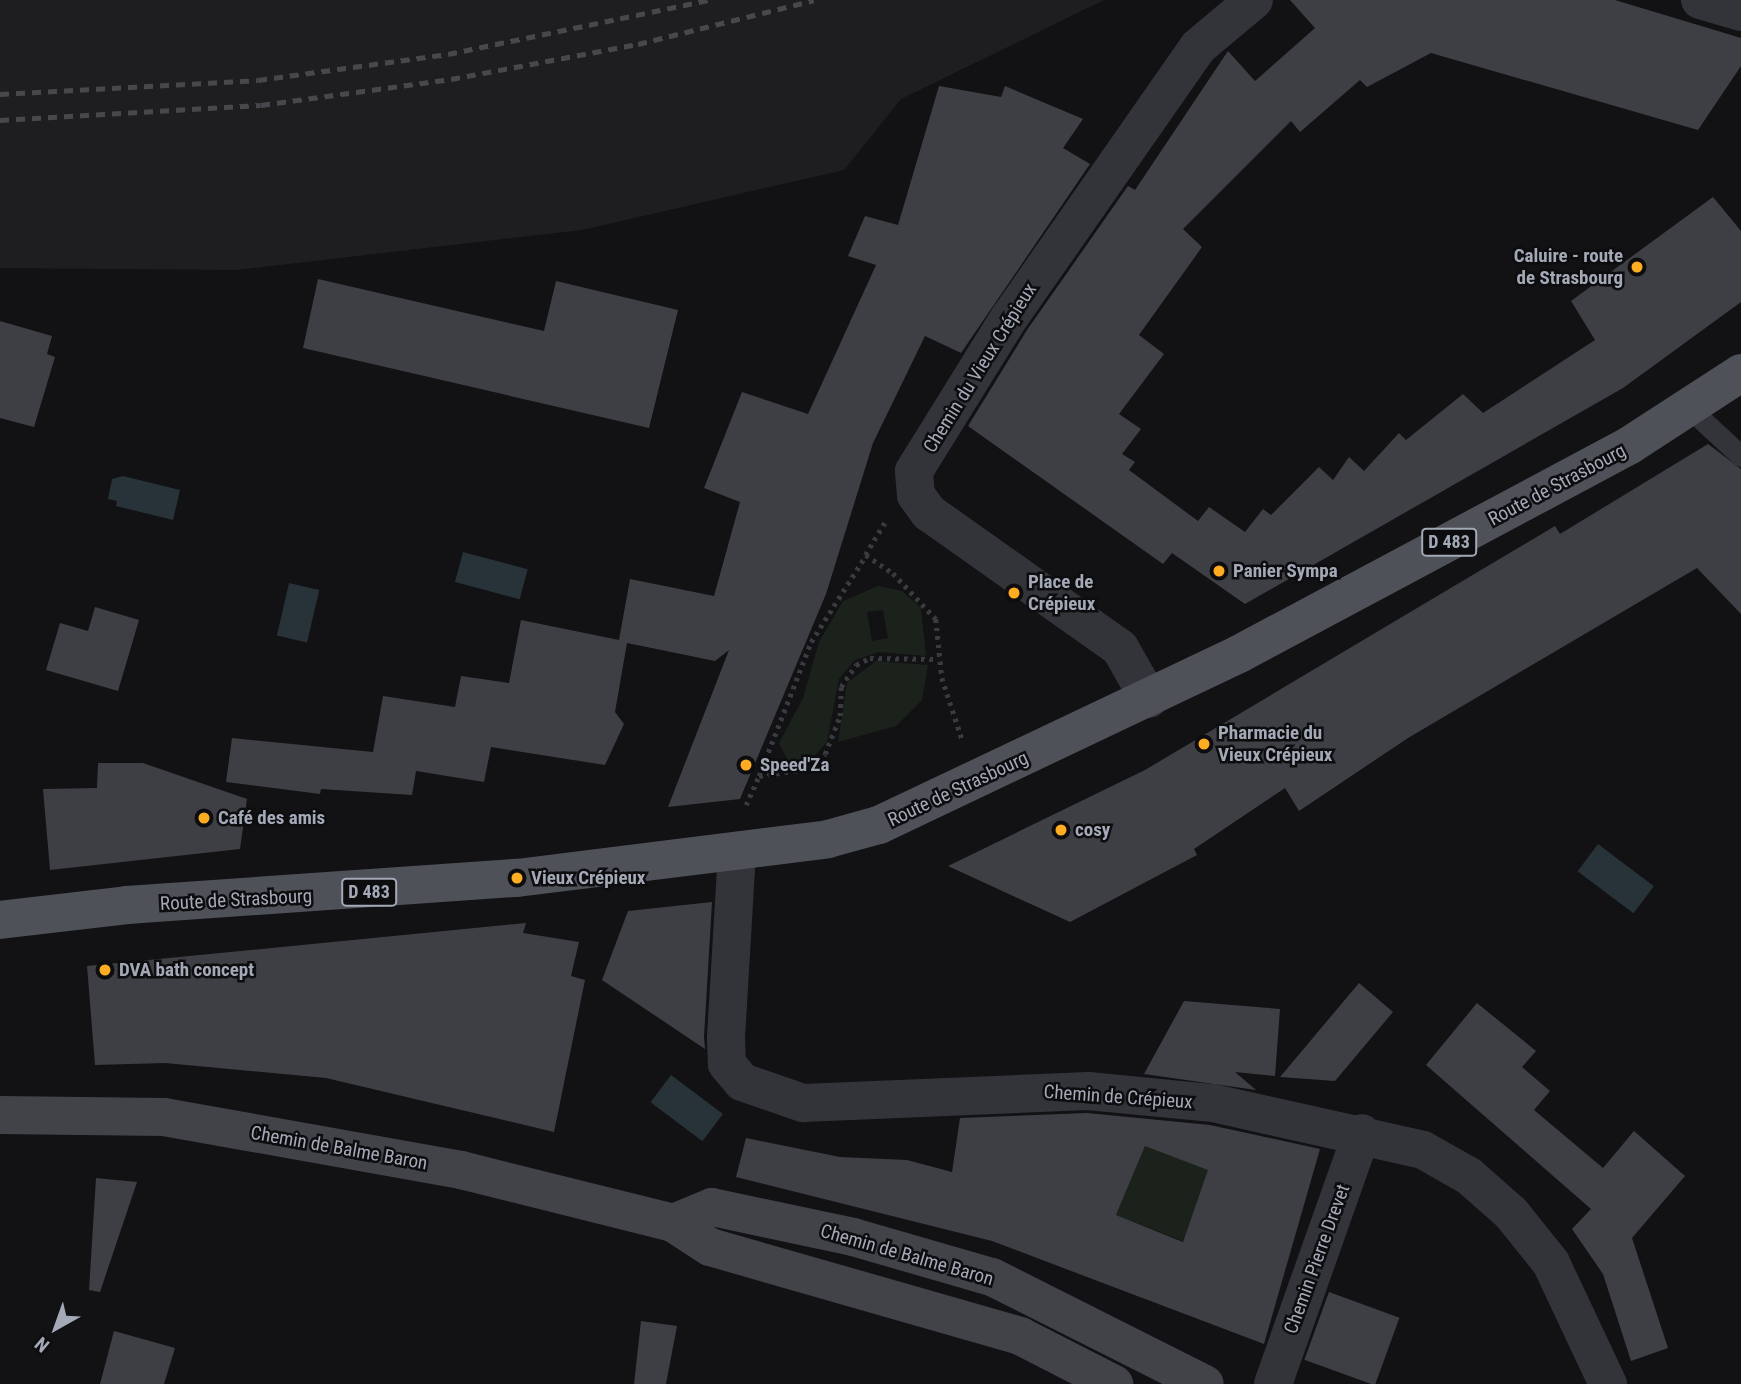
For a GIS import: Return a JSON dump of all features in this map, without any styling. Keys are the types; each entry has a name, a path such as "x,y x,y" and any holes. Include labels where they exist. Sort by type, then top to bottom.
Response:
{"main road":[{"name":"Route de Strasbourg","path":"0,920 127,905 345,894 737,852 828,839 906,816 1149,699 1618,452 1741,373"}],"street":[{"name":"Chemin du Vieux Crépieux","path":"1149,699 1120,648 929,513 916,495 914,471 1009,318 1198,47 1254,0"},
{"path":"1700,0 1741,12"},
{"name":"Chemin de Crépieux","path":"737,852 727,1064 765,1095 851,1104 947,1093 1088,1091 1213,1103 1362,1133 1423,1150 1469,1176 1511,1213 1551,1262 1608,1384"},
{"name":"Chemin de Balme Baron","path":"0,1115 163,1117 461,1170 673,1223 710,1247 1020,1336 1114,1384"},
{"name":"Chemin Pierre Drevet","path":"1273,1384 1362,1133"},
{"name":"Chemin de Balme Baron","path":"673,1223 712,1207 853,1237 992,1277 1205,1384"}],"lane":[{"path":"1688,407 1741,456"}],"path":[{"path":"744,809 811,642 866,555 914,471"},
{"path":"866,555 893,573 936,619 938,659 963,743"},
{"path":"759,776 813,768 835,734 841,687 856,665 870,658 938,659"}],"shaded area":[{"path":"0,0 1104,0 901,99 844,170 582,230 236,270 0,268"},
{"path":"123,476 180,490 173,520 116,506 117,501 108,499 112,479"},
{"path":"463,552 528,569 520,599 455,582"},
{"path":"289,583 319,590 307,643 277,636"},
{"path":"878,586 902,591 921,608 926,656 879,652 855,660 839,679 827,742 809,762 790,765 779,743 803,698 819,642 843,601","holes":["883,610 888,638 872,641 867,612"]},
{"path":"876,661 928,665 922,700 896,726 838,742 847,683"},
{"path":"1598,844 1654,886 1633,913 1578,871"},
{"path":"671,1075 723,1114 702,1141 651,1102"},
{"path":"1145,1146 1196,1160 1217,1152 1183,1241 1116,1215"}],"building":[{"path":"1290,0 1615,0 1741,38 1741,66 1698,130 1431,53 1367,87 1360,80 1300,132 1291,121 1183,229 1202,247 1139,335 1164,354 1119,414 1141,429 1122,454 1135,462 1129,470 1198,521 1209,507 1245,532 1263,509 1271,515 1319,467 1333,480 1349,457 1364,471 1399,433 1406,440 1463,394 1483,413 1595,340 1571,301 1713,197 1741,231 1741,302 1623,388 1245,604 1172,553 1163,564 968,426 1027,330 1128,186 1135,190 1228,51 1255,81 1315,28"},
{"path":"939,86 1001,97 1005,86 1083,119 1063,148 1090,164 961,353 925,336 873,443 826,594 740,799 668,807 729,650 715,661 627,643 615,712 624,724 605,765 491,747 484,782 416,771 412,795 321,789 320,794 226,782 232,738 373,752 383,696 455,707 461,676 509,683 521,620 619,640 630,579 714,596 740,502 704,488 742,392 808,414 876,265 848,256 865,216 898,225"},
{"path":"318,279 544,331 556,281 678,310 649,428 303,348"},
{"path":"0,321 52,336 47,354 55,357 34,427 0,418"},
{"path":"1708,444 1741,469 1741,614 1697,568 1408,738 1299,811 1285,788 1194,849 1197,855 1070,922 948,866 1145,770 1555,526 1560,534"},
{"path":"95,607 139,620 118,691 46,670 60,623 88,631"},
{"path":"98,763 143,763 247,799 240,849 50,870 43,789 97,788"},
{"path":"712,902 705,1049 602,980 628,911"},
{"path":"526,923 523,933 579,942 571,976 585,980 554,1132 326,1078 165,1063 95,1065 87,966"},
{"path":"1359,983 1393,1012 1335,1081 1280,1077"},
{"path":"1184,1001 1280,1009 1275,1076 1235,1072 1256,1090 1144,1074"},
{"path":"1477,1003 1536,1051 1522,1067 1550,1091 1534,1110 1603,1168 1634,1131 1685,1176 1632,1238 1668,1348 1631,1361 1603,1274 1572,1229 1591,1209 1426,1065"},
{"path":"1087,1113 1210,1125 1320,1149 1264,1344 992,1241 736,1177 746,1138 840,1157 907,1160 952,1172 960,1118","holes":["1145,1146 1208,1170 1183,1242 1116,1215"]},
{"path":"96,1178 137,1182 100,1292 89,1290"},
{"path":"1329,1292 1399,1318 1375,1384 1304,1360"},
{"path":"641,1321 677,1326 666,1384 634,1384"},
{"path":"114,1331 175,1348 164,1384 100,1384"}],"railway":[{"path":"0,94 258,80 448,54 709,0"},
{"path":"0,120 261,105 451,79 638,44 814,0"}],"place":[{"name":"Caluire - route de Strasbourg","path":"1637,267"},
{"name":"Panier Sympa","path":"1219,571"},
{"name":"Place de Crépieux","path":"1014,593"},
{"name":"Pharmacie du Vieux Crépieux","path":"1204,744"},
{"name":"Speed'Za","path":"746,765"},
{"name":"Café des amis","path":"204,818"},
{"name":"cosy","path":"1061,830"},
{"name":"Vieux Crépieux","path":"517,878"},
{"name":"DVA bath concept","path":"105,970"}]}
